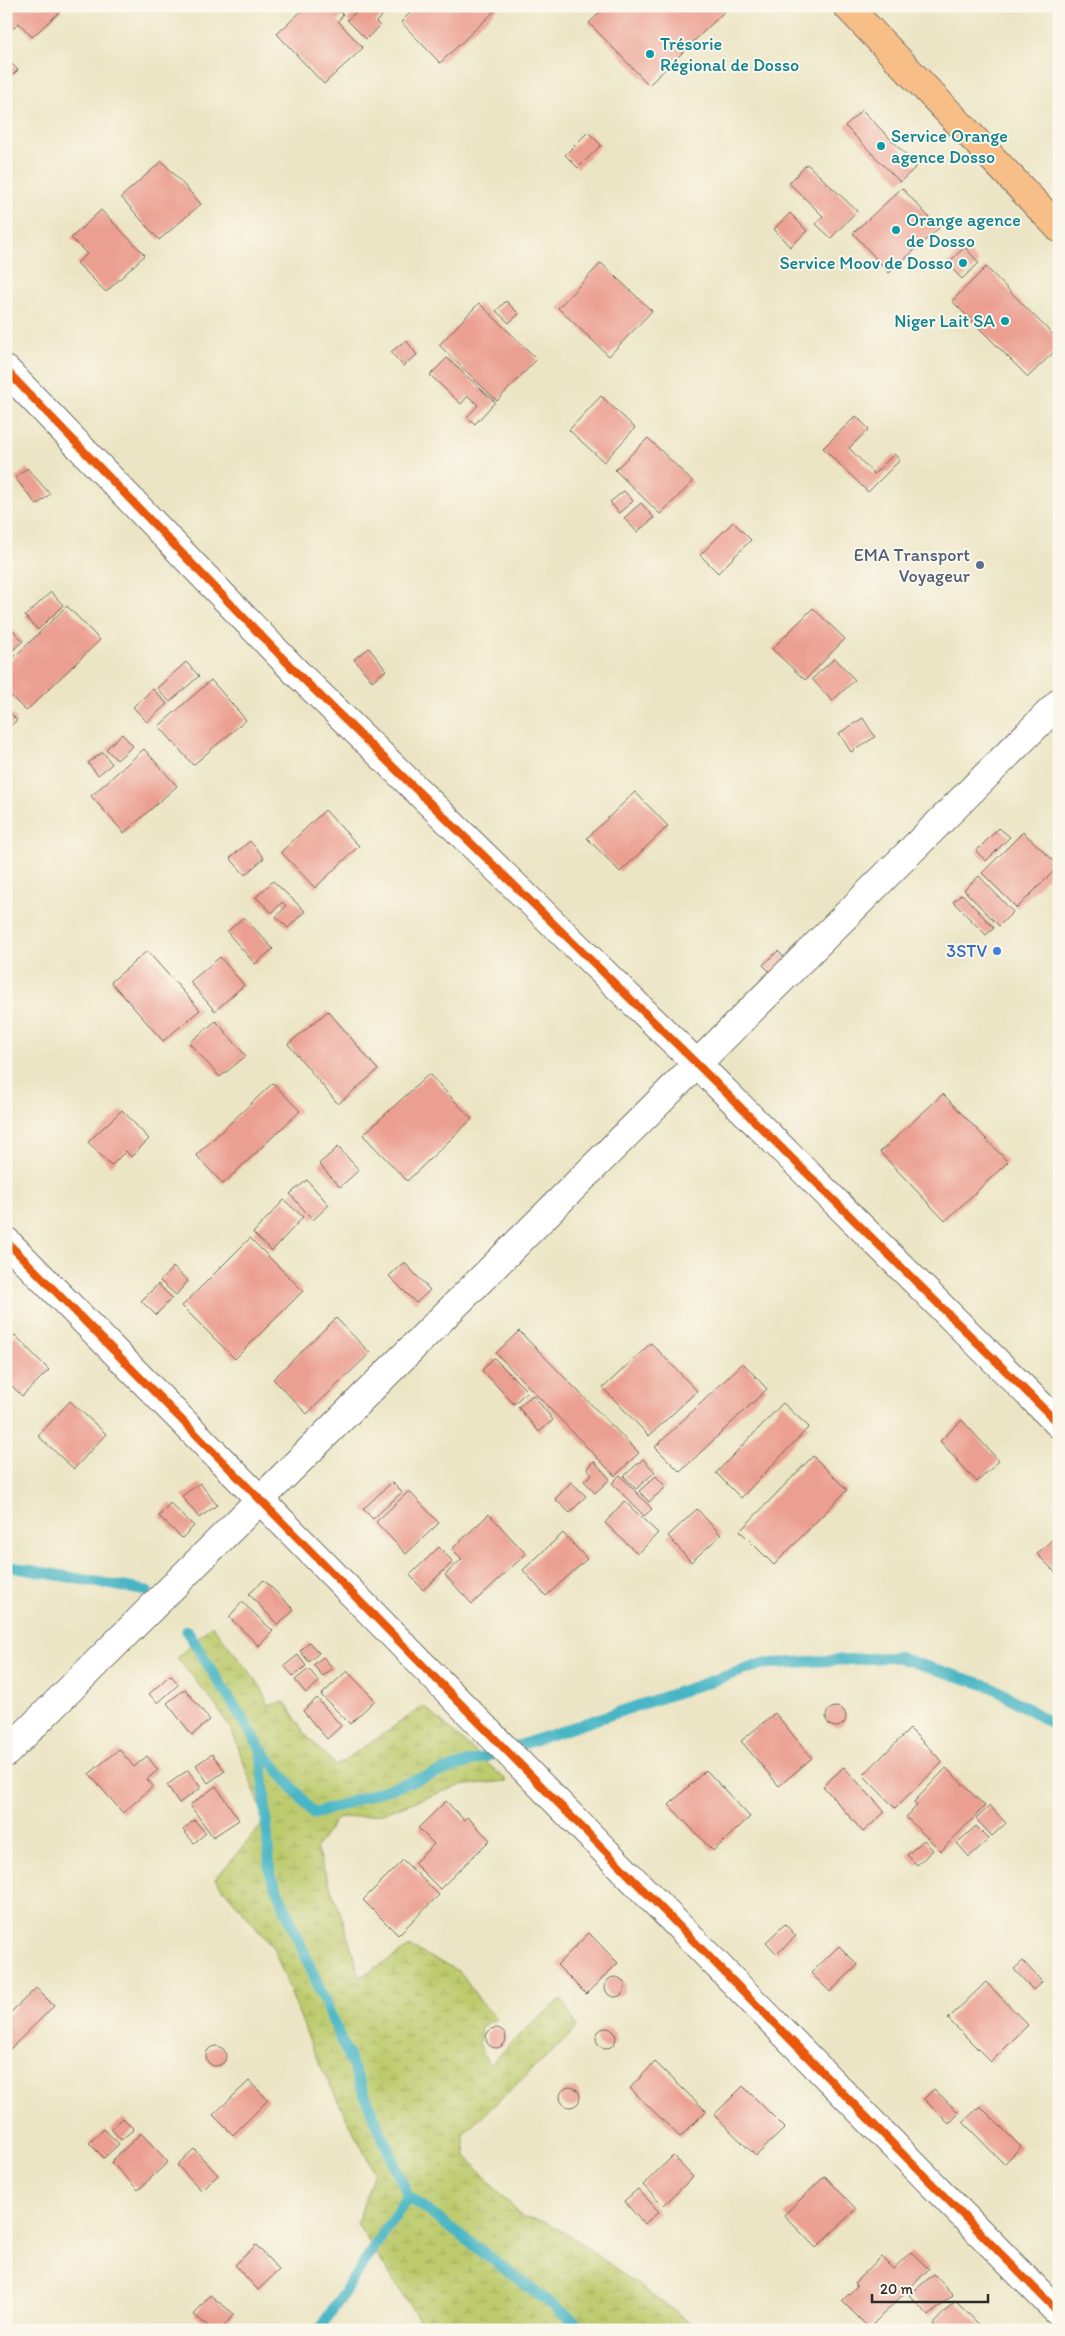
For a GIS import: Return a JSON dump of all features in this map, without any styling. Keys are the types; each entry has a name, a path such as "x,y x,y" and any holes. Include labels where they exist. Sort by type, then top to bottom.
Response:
{"main road":[{"path":"847,6 1059,228"}],"street":[{"path":"6,370 295,671 697,1064 1059,1424"},
{"path":"6,1753 261,1501 1059,703"},
{"path":"6,1241 1059,2313"}],"green space":[{"path":"212,1625 261,1687 268,1705 285,1702 305,1734 336,1766 424,1706 507,1781 459,1786 380,1814 336,1819 316,1848 343,1920 360,1977 410,1947 459,1971 481,2002 497,2018 481,2027 479,2043 489,2065 529,2026 562,1999 577,2028 463,2134 466,2156 523,2218 547,2222 579,2242 700,2330 425,2329 357,2224 374,2172 315,2055 273,1947 215,1879 261,1826 262,1812 232,1731 213,1702 177,1658"}],"building":[{"path":"6,6 57,6 61,11 32,37 19,23 10,31 6,28"},
{"path":"307,6 335,6 343,15 338,21 363,48 324,84 277,34"},
{"path":"349,6 392,6 376,22 380,26 366,39 347,20 355,13"},
{"path":"417,6 500,6 440,63 401,22"},
{"name":"Trésorie Régional de Dosso","path":"606,6 729,7 649,85 589,23"},
{"path":"6,58 18,70 6,81"},
{"name":"Service Orange agence Dosso","path":"862,110 917,166 900,182 845,126"},
{"path":"588,132 601,145 578,168 565,155"},
{"path":"162,161 201,204 159,240 121,197"},
{"path":"807,164 857,211 831,238 816,224 823,216 789,183"},
{"name":"Orange agence de Dosso","path":"902,188 939,228 889,273 853,233"},
{"path":"101,210 145,255 106,292 77,263 87,254 71,238"},
{"path":"790,213 807,231 790,247 774,229"},
{"name":"Service Moov de Dosso","path":"965,247 979,263 962,279 947,264"},
{"path":"601,263 652,311 609,356 558,308"},
{"name":"Niger Lait SA","path":"986,267 1059,341 1059,347 1028,377 952,301"},
{"path":"506,301 519,314 509,323 496,311"},
{"path":"479,303 537,359 497,401 439,345"},
{"path":"406,340 417,355 403,366 391,352"},
{"path":"447,358 495,402 475,424 467,417 478,405 468,396 461,404 430,375"},
{"path":"601,396 635,428 604,462 569,430"},
{"path":"856,416 869,429 849,448 874,474 894,454 900,460 868,492 823,448"},
{"path":"648,438 693,482 660,514 615,470"},
{"path":"27,468 50,494 37,505 15,478"},
{"path":"624,491 633,501 619,513 610,502"},
{"path":"641,503 654,518 637,532 624,518"},
{"path":"733,522 751,540 718,573 700,555"},
{"path":"51,592 63,605 38,630 25,616"},
{"path":"67,606 100,640 26,711 6,691 6,665"},
{"path":"813,608 845,639 805,680 772,649"},
{"path":"13,630 23,641 6,656 6,635"},
{"path":"369,648 386,670 372,681 354,659"},
{"path":"835,658 855,680 832,701 812,679"},
{"path":"186,662 199,676 170,702 157,688"},
{"path":"211,680 246,720 193,765 159,726"},
{"path":"153,689 167,704 147,722 133,707"},
{"path":"6,709 17,720 6,730"},
{"path":"863,718 875,737 851,752 839,733"},
{"path":"122,734 133,746 117,760 106,749"},
{"path":"144,749 177,786 124,833 91,796"},
{"path":"103,752 112,764 98,775 88,763"},
{"path":"635,792 668,826 620,872 587,838"},
{"path":"325,810 359,846 315,888 281,852"},
{"path":"999,828 1010,837 986,861 976,851"},
{"path":"1023,832 1059,866 1017,908 982,873"},
{"path":"250,841 264,858 245,875 230,858"},
{"path":"979,876 1013,912 999,926 964,890"},
{"path":"273,881 305,911 288,928 276,917 286,906 282,902 272,913 256,897"},
{"path":"962,894 994,928 986,935 953,902"},
{"path":"244,917 273,949 255,964 227,932"},
{"path":"147,951 200,1010 163,1041 111,982"},
{"path":"778,951 791,965 777,979 763,965"},
{"path":"220,957 244,985 215,1011 190,982"},
{"path":"328,1011 378,1070 338,1104 288,1044"},
{"path":"216,1021 246,1056 220,1077 189,1043"},
{"path":"429,1074 472,1119 407,1181 363,1135"},
{"path":"273,1083 300,1111 223,1184 196,1155"},
{"path":"943,1094 1008,1162 945,1221 880,1152"},
{"path":"122,1110 149,1139 131,1157 126,1151 111,1166 88,1142"},
{"path":"338,1147 359,1170 340,1187 319,1164"},
{"path":"307,1180 329,1205 313,1220 290,1194"},
{"path":"284,1200 303,1217 272,1251 253,1233"},
{"path":"250,1238 303,1291 235,1359 182,1306"},
{"path":"404,1262 430,1290 416,1303 389,1276"},
{"path":"173,1267 188,1281 176,1295 160,1281"},
{"path":"158,1284 172,1298 156,1315 141,1301"},
{"path":"336,1318 370,1353 307,1414 273,1379"},
{"path":"519,1331 639,1453 615,1476 496,1353"},
{"path":"15,1335 49,1370 22,1396 6,1380 6,1343"},
{"path":"651,1343 697,1391 649,1436 603,1388"},
{"path":"494,1358 527,1391 514,1404 482,1370"},
{"path":"743,1363 767,1389 680,1472 655,1447"},
{"path":"533,1395 553,1420 539,1432 518,1407"},
{"path":"70,1401 106,1434 74,1469 38,1436"},
{"path":"783,1403 809,1427 741,1498 716,1473"},
{"path":"962,1420 999,1461 977,1482 940,1441"},
{"path":"813,1456 847,1490 774,1565 740,1531"},
{"path":"643,1459 655,1472 636,1489 624,1476"},
{"path":"594,1461 610,1479 595,1493 584,1481 592,1474 587,1468"},
{"path":"620,1475 652,1509 644,1516 612,1483"},
{"path":"656,1476 666,1487 649,1502 639,1491"},
{"path":"392,1482 402,1492 373,1519 363,1509"},
{"path":"571,1482 586,1496 570,1513 555,1499"},
{"path":"200,1483 217,1505 199,1518 182,1496"},
{"path":"409,1491 439,1523 406,1554 376,1522"},
{"path":"624,1501 658,1533 638,1554 605,1523"},
{"path":"170,1503 194,1526 182,1538 159,1516"},
{"path":"697,1509 721,1535 691,1562 668,1536"},
{"path":"489,1514 526,1554 472,1604 445,1575 462,1559 452,1549"},
{"path":"563,1533 587,1559 546,1596 523,1570"},
{"path":"1059,1533 1059,1576 1037,1554"},
{"path":"439,1547 453,1562 423,1590 410,1575"},
{"path":"264,1580 294,1610 278,1625 249,1594"},
{"path":"242,1602 273,1631 259,1646 229,1617"},
{"path":"309,1642 319,1653 309,1662 300,1651"},
{"path":"298,1655 306,1666 293,1676 284,1666"},
{"path":"323,1657 333,1668 323,1676 313,1665"},
{"path":"309,1669 319,1682 306,1693 295,1680"},
{"path":"347,1671 375,1700 350,1724 321,1695"},
{"path":"170,1675 179,1684 158,1703 149,1694"},
{"path":"185,1689 210,1720 192,1735 167,1703"},
{"path":"317,1698 341,1726 327,1739 303,1711"},
{"path":"836,1707 843,1710 846,1717 843,1724 836,1727 829,1724 826,1717 829,1710"},
{"path":"775,1713 812,1758 779,1786 741,1741"},
{"path":"910,1729 943,1762 895,1808 863,1775"},
{"path":"119,1749 134,1767 147,1756 158,1770 147,1779 153,1786 123,1813 89,1774"},
{"path":"212,1754 225,1771 208,1783 196,1765"},
{"path":"844,1767 885,1812 863,1832 823,1786"},
{"path":"946,1768 985,1806 941,1851 906,1817 917,1806 914,1802"},
{"path":"188,1770 201,1788 179,1803 167,1785"},
{"path":"706,1770 750,1817 713,1851 669,1805"},
{"path":"216,1786 239,1820 213,1837 190,1805"},
{"path":"446,1801 464,1820 467,1817 490,1840 440,1889 414,1863 434,1844 418,1828"},
{"path":"990,1806 1006,1823 992,1836 976,1819"},
{"path":"194,1820 206,1833 194,1843 183,1830"},
{"path":"976,1826 989,1839 969,1857 957,1843"},
{"path":"924,1840 933,1850 917,1865 907,1855"},
{"path":"403,1860 439,1895 398,1935 363,1900"},
{"path":"785,1924 796,1936 777,1954 766,1942"},
{"path":"589,1933 618,1963 586,1994 557,1965"},
{"path":"839,1946 858,1965 830,1992 811,1973"},
{"path":"1023,1961 1042,1982 1033,1990 1014,1969"},
{"path":"615,1977 622,1980 625,1987 622,1994 615,1997 608,1994 605,1987 608,1980"},
{"path":"986,1982 1028,2025 991,2062 948,2019"},
{"path":"36,1988 54,2006 6,2053 6,2017"},
{"path":"496,2028 503,2031 506,2038 503,2045 496,2048 489,2045 486,2038 489,2031"},
{"path":"606,2028 613,2031 616,2038 613,2045 606,2048 599,2045 596,2038 599,2031"},
{"path":"216,2046 223,2049 226,2056 223,2063 216,2066 209,2063 206,2056 209,2049"},
{"path":"655,2062 706,2111 680,2137 630,2088"},
{"path":"249,2081 268,2100 233,2135 213,2115"},
{"path":"743,2086 785,2128 756,2156 714,2115"},
{"path":"570,2087 577,2090 580,2097 577,2104 570,2107 563,2104 560,2097 563,2090"},
{"path":"934,2089 959,2113 949,2124 924,2099"},
{"path":"980,2106 1021,2147 1004,2164 963,2122"},
{"path":"123,2118 134,2129 121,2140 111,2129"},
{"path":"104,2129 119,2144 104,2158 89,2143"},
{"path":"141,2133 168,2162 138,2190 111,2162"},
{"path":"194,2149 218,2175 202,2191 177,2165"},
{"path":"673,2156 693,2177 663,2206 643,2185"},
{"path":"825,2176 856,2209 816,2248 784,2215"},
{"path":"638,2189 659,2212 644,2224 624,2201"},
{"path":"256,2245 279,2270 258,2290 235,2265"},
{"path":"911,2252 929,2269 869,2328 842,2301 857,2286 854,2283 881,2257 893,2269"},
{"path":"934,2274 953,2295 929,2316 909,2295"},
{"path":"210,2295 234,2314 221,2330 213,2330 194,2315"},
{"path":"955,2301 985,2330 939,2330 933,2324"}],"waterway":[{"path":"6,1566 147,1591"},
{"path":"187,1631 261,1749 270,1873 408,2196 586,2330"},
{"path":"261,1749 314,1814 762,1664 897,1657 992,1687 1059,1728"},
{"path":"319,2330 408,2196"}],"cycle path":[{"path":"6,370 295,671 697,1064 1059,1424"},
{"path":"6,1241 1059,2313"}],"place":[{"name":"Trésorie Régional de Dosso","path":"650,54"},
{"name":"Service Orange agence Dosso","path":"881,146"},
{"name":"Orange agence de Dosso","path":"896,230"},
{"name":"Service Moov de Dosso","path":"963,263"},
{"name":"Niger Lait SA","path":"1005,321"},
{"name":"EMA Transport Voyageur","path":"980,565"},
{"name":"3STV","path":"997,951"}]}
